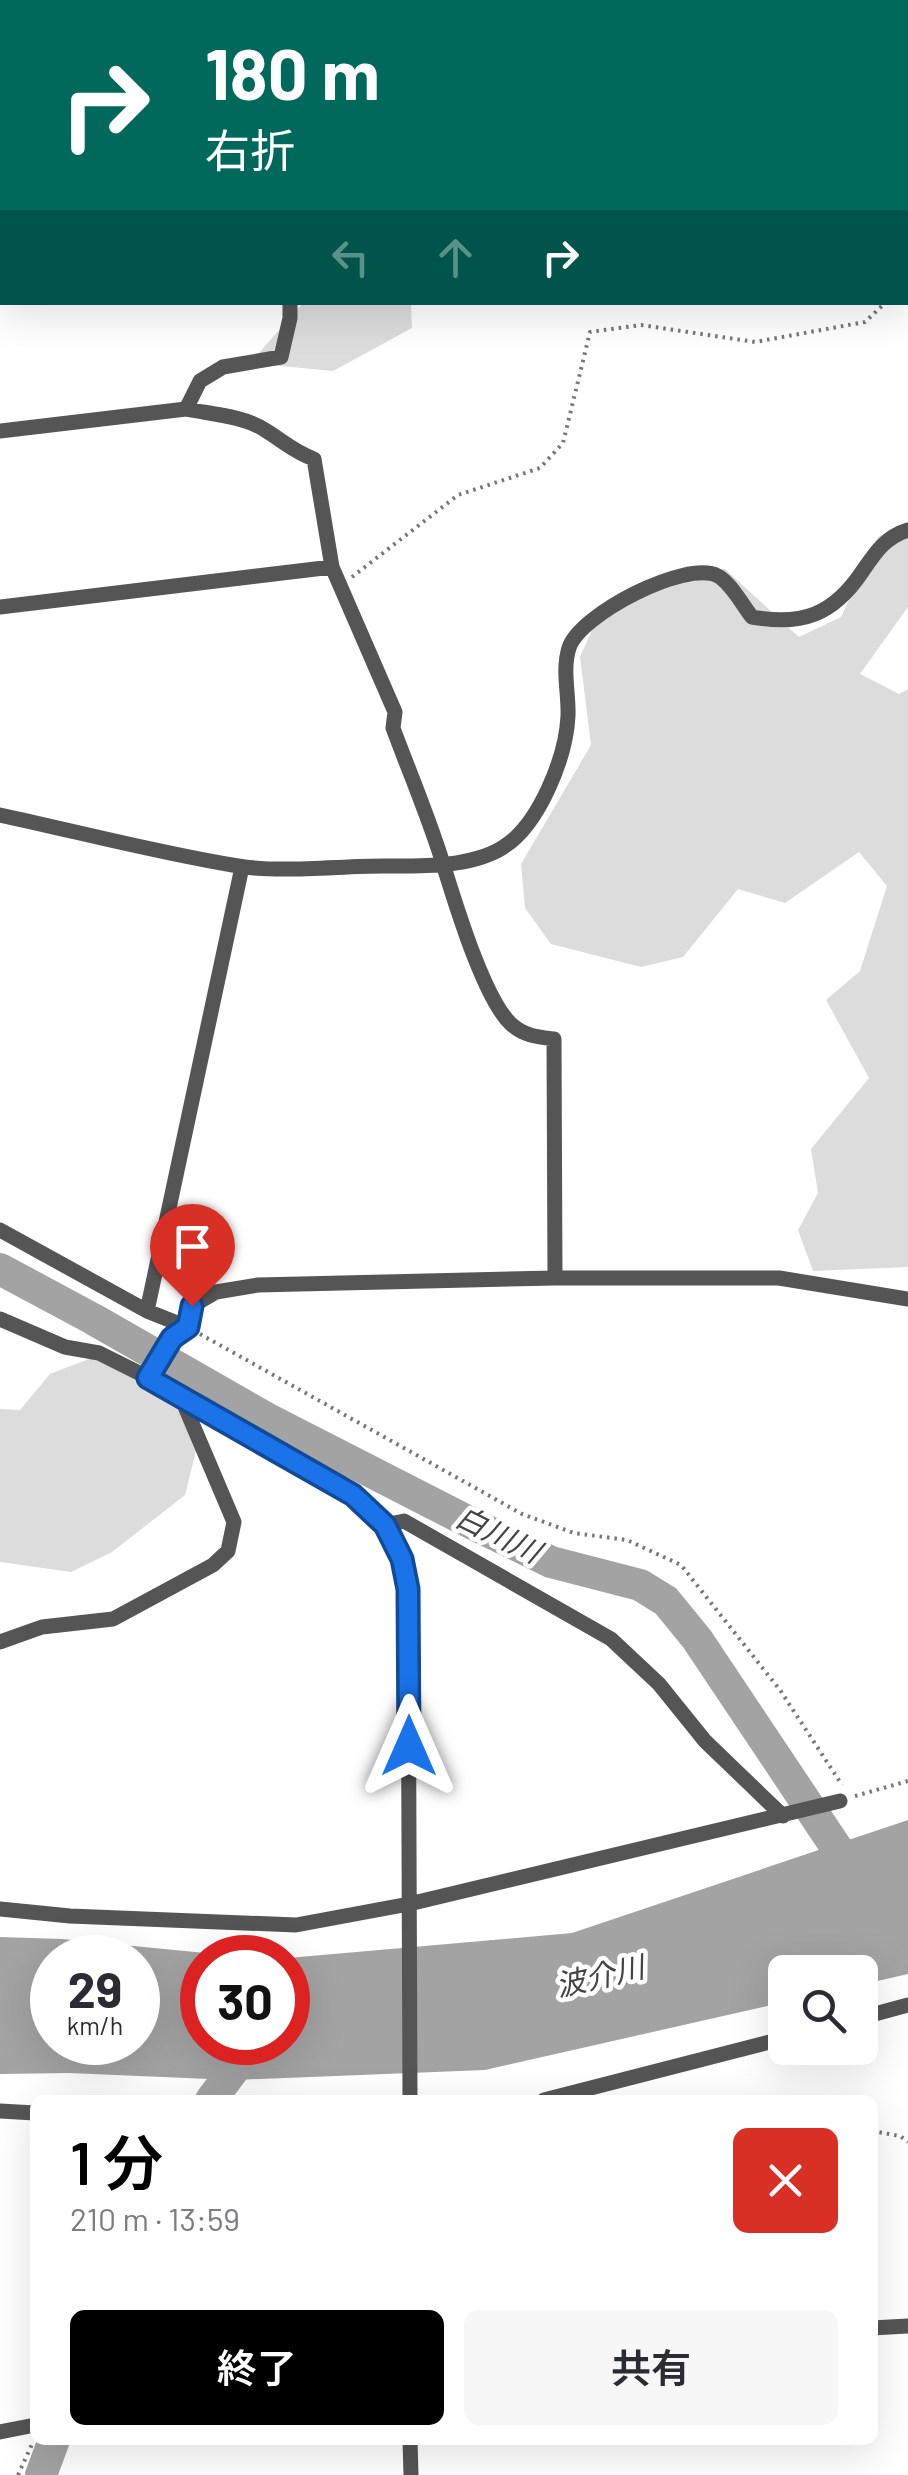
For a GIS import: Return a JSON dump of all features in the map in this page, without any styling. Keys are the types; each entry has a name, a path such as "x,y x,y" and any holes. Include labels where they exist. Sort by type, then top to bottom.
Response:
{"street":[{"path":"186,410 200,381 223,368 281,357 290,305"},
{"path":"0,431 186,410 263,428 288,448 314,459 332,567 395,712 392,728 458,914 498,1006 510,1024 528,1036 554,1039 555,1278"},
{"path":"0,815 242,867 444,866 500,850 514,839 553,781 568,719 569,644 595,619 636,592 701,572 720,577 752,617 781,622 801,620 832,606 856,582 881,544 908,530"},
{"path":"0,607 332,567"},
{"path":"147,1311 242,867"},
{"path":"0,1230 147,1311 188,1327"},
{"path":"152,1372 172,1338 188,1327 192,1306 216,1292 258,1285 555,1278 779,1278 908,1299"},
{"path":"0,1318 65,1347 100,1353 152,1372 184,1396 353,1495 385,1525 402,1559 408,1589 410,2095"},
{"path":"0,1642 42,1627 114,1619 213,1565 228,1551 234,1522 184,1396"},
{"path":"385,1525 404,1521 611,1640 659,1684 705,1741 783,1816"},
{"path":"0,1910 296,1926 409,1904 840,1801"},
{"path":"878,2014 908,2006"},
{"path":"563,2095 768,2042"},
{"path":"0,2111 30,2112"},
{"path":"878,2328 908,2326"},
{"path":"0,2432 30,2426"},
{"path":"410,2445 411,2475"}],"path":[{"path":"340,587 458,496 540,468 563,444 590,332 641,325 754,342 865,322 883,305"},
{"path":"188,1327 522,1514 574,1533 627,1540 681,1565 780,1690 850,1798 908,1782"},
{"path":"878,2133 900,2136 908,2142"},
{"path":"18,2475 31,2445"}],"shaded area":[{"path":"301,305 411,305 412,328 333,371 250,363"},
{"path":"908,525 908,607 860,674 899,694 908,689 908,1267 813,1271 798,1230 818,1193 811,1149 869,1078 826,1000 860,971 887,886 859,852 785,903 738,889 683,957 641,967 551,944 525,908 521,864 591,745 580,657 597,619 677,572 725,569 799,637 841,617 878,537"},
{"path":"94,1357 142,1380 177,1406 197,1447 185,1495 112,1552 71,1572 0,1562 0,1409 20,1410 50,1374"}],"water":[{"name":"波介川","path":"908,1820 908,1974 878,1981 878,1955 768,1955 768,2006 485,2070 233,2080 0,2074 0,1937 30,1938 30,2065 160,2065 160,1949 180,1951 180,2065 310,2065 310,1956 572,1933"}],"waterway":[{"name":"白川川","path":"0,1269 266,1418 473,1524 551,1562 640,1585 666,1601 697,1639 858,1880"},
{"path":"215,2095 237,2065"},
{"path":"41,2475 52,2445"}],"route":[{"path":"192,1306 188,1327 172,1338 148,1378 353,1495 385,1525 402,1559 408,1589 409,1746"}]}
